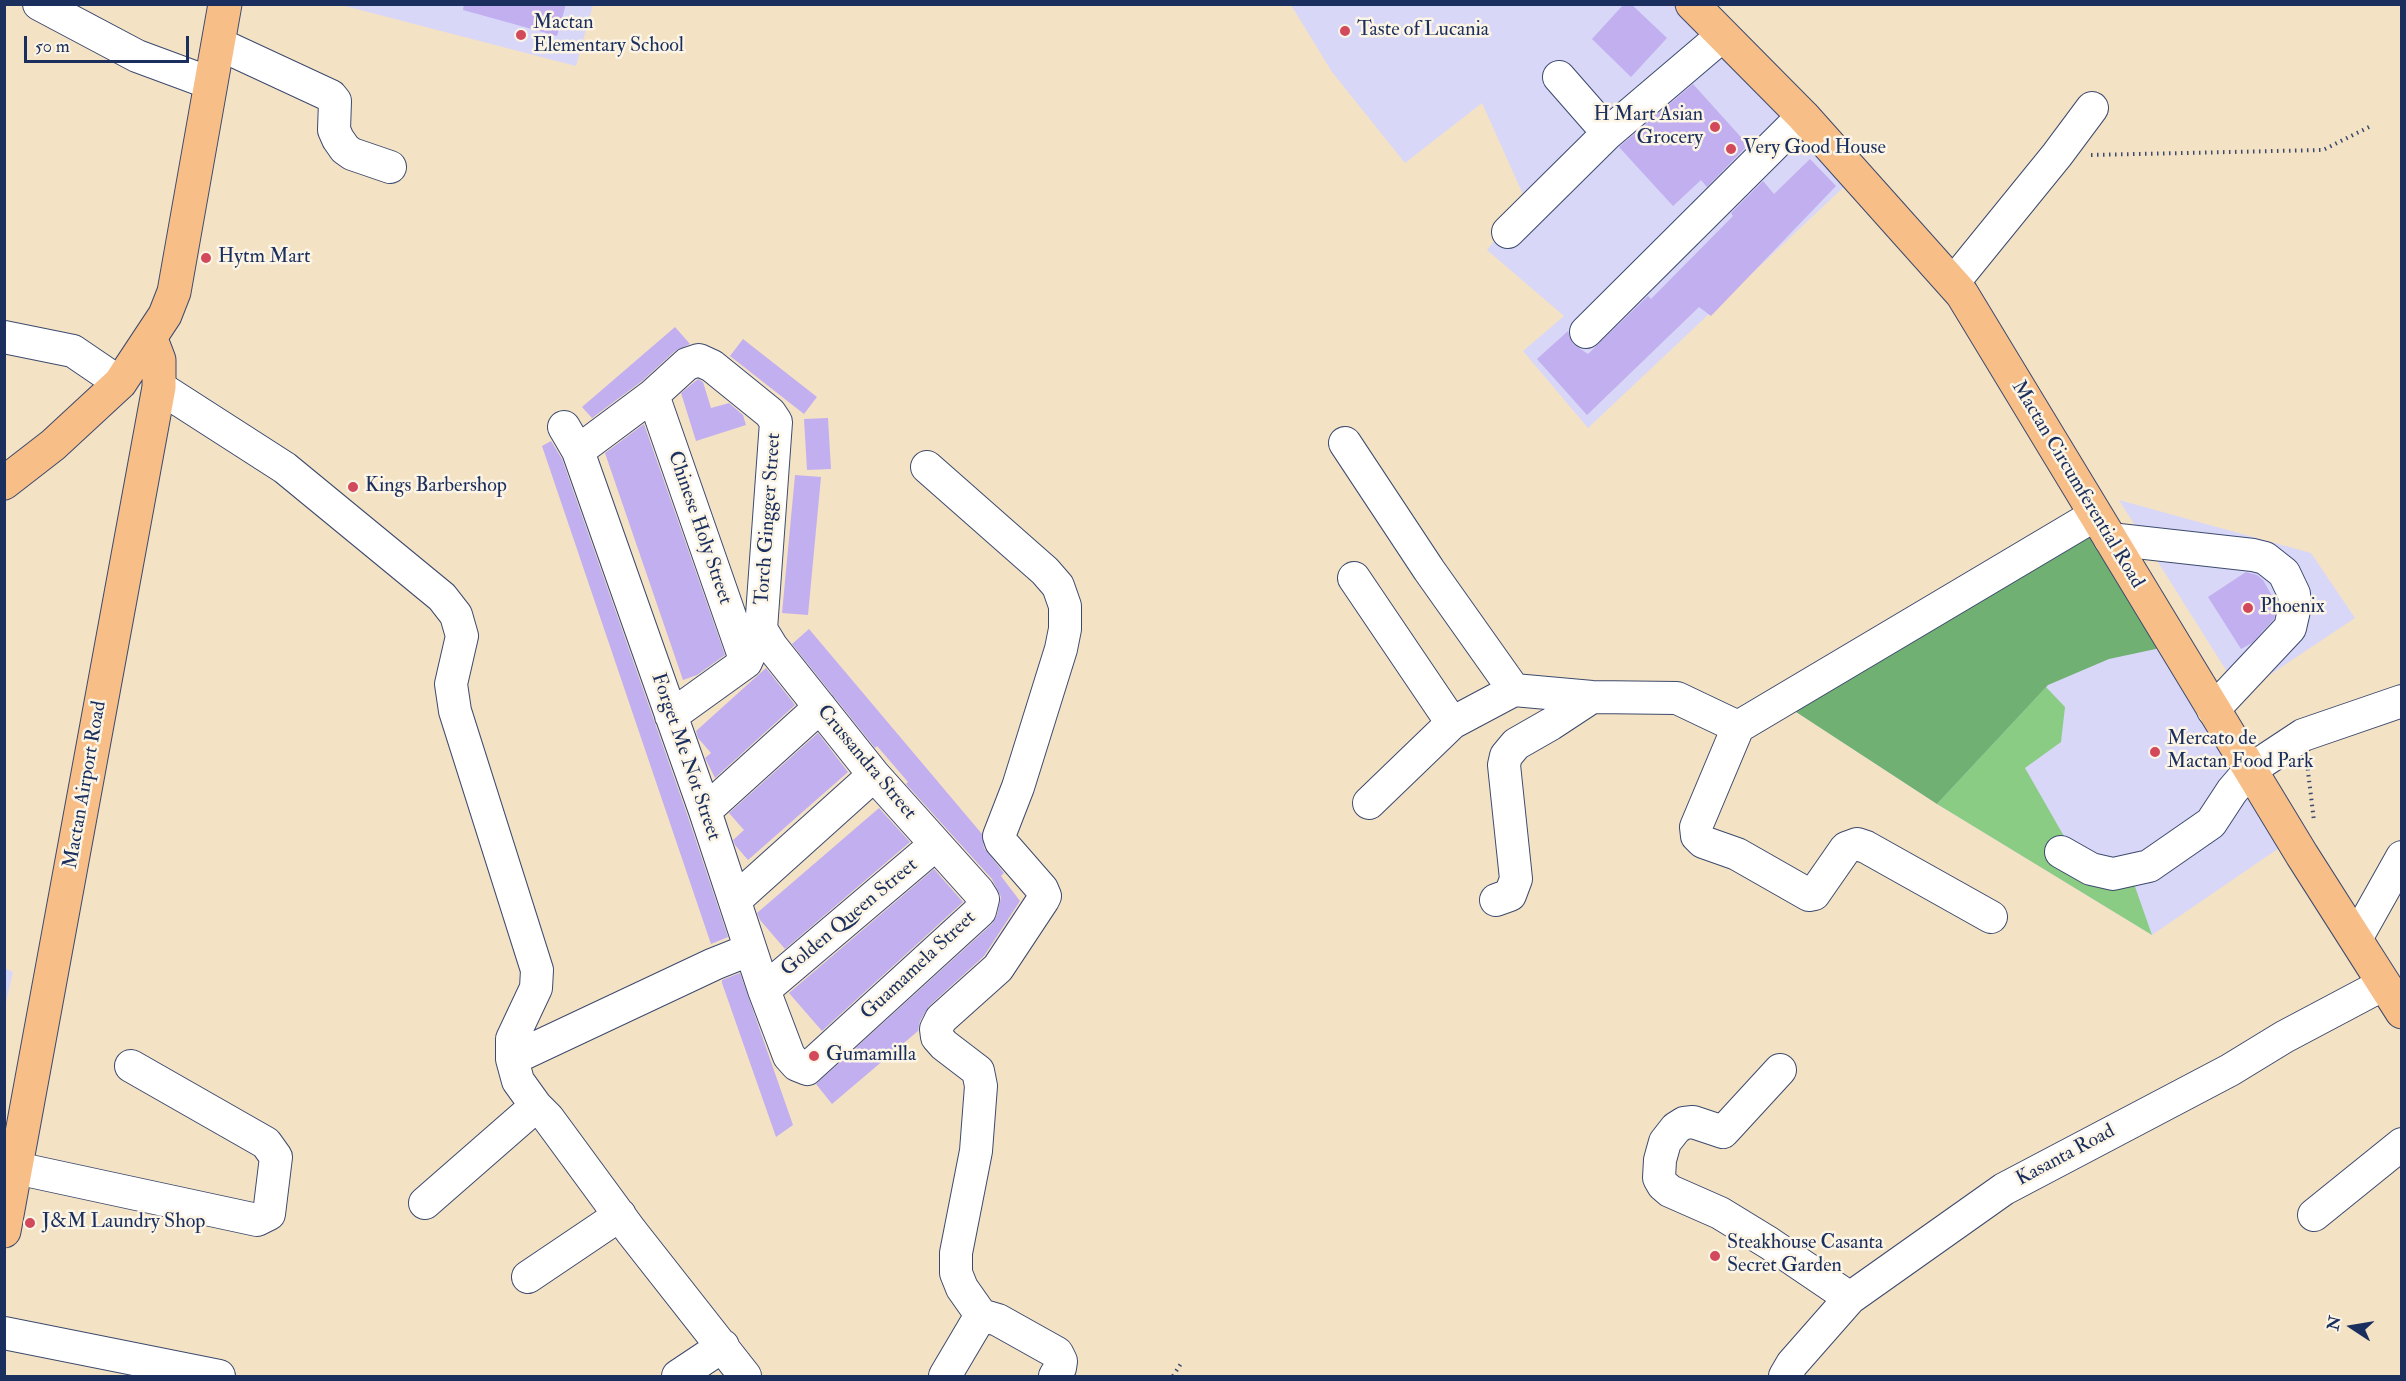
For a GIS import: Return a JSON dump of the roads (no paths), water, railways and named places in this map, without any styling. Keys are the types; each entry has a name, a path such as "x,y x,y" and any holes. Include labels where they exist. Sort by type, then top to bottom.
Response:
{"main road":[{"path":"4,483 53,445 120,383 165,315 174,292 225,4"},
{"name":"Mactan Circumferential Road","path":"1692,4 1803,116 1953,283 2302,855 2402,1012"},
{"name":"Mactan Airport Road","path":"4,1231 159,387 159,360 151,339"}],"street":[{"path":"39,4 137,56 210,83"},
{"path":"1508,231 1608,133 1722,36"},
{"path":"219,44 331,96 335,100 334,130 345,149 352,154 390,167"},
{"path":"1559,77 1608,133"},
{"path":"1953,283 2057,155 2092,108"},
{"path":"1586,332 1803,116"},
{"path":"4,337 73,351 120,383"},
{"name":"Torch Gingger Street","path":"653,395 687,364 699,360 712,366 770,413 776,422 761,629"},
{"path":"159,387 285,468 442,597 456,615 462,636 451,684 455,711 537,970 536,988 512,1039 512,1059 518,1081 745,1377"},
{"name":"Forget Me Not Street","path":"653,395 571,439 705,811 749,950 789,1056 796,1065 807,1069 816,1061"},
{"name":"Chinese Holy Street","path":"653,395 746,662"},
{"path":"1345,443 1514,690"},
{"path":"927,467 1045,572 1058,586 1065,606 1065,628 1061,649 1018,787 999,836 1001,842 1042,890 1044,900 998,968 941,1019 936,1029 937,1037 944,1045 978,1071 981,1086 976,1151 956,1253 956,1273 981,1315 998,1320 1057,1353 1061,1360 1055,1377"},
{"path":"1991,917 1857,844 1846,848 1814,894 1809,895 1737,854 1703,842 1696,836 1696,827 1738,727 2103,527 2265,558 2284,573 2290,583 2295,606 2290,628 2213,710"},
{"path":"1354,578 1452,723"},
{"path":"671,716 746,662 761,629"},
{"name":"Crussandra Street","path":"761,629 772,647 874,775 978,891"},
{"path":"1369,802 1452,723 1514,690 1592,697 1677,698 1738,727"},
{"path":"1496,900 1510,895 1516,879 1504,765 1506,756 1516,744 1592,697"},
{"path":"2061,852 2091,868 2113,874 2149,866 2211,823 2232,791 2250,770 2303,735 2402,701"},
{"path":"705,811 820,707"},
{"path":"735,900 874,775"},
{"name":"Golden Queen Street","path":"764,990 935,845"},
{"path":"2356,939 2402,857"},
{"name":"Guamamela Street","path":"816,1061 980,910 983,899 978,891"},
{"path":"512,1059 714,964 749,950"},
{"name":"Kasanta Road","path":"1785,1377 1792,1364 1850,1298 2004,1189 2230,1070 2284,1036 2384,984"},
{"path":"16,1168 257,1220 268,1214 276,1157 266,1143 131,1066"},
{"path":"1779,1070 1724,1132 1694,1122 1684,1123 1676,1128 1665,1142 1660,1160 1659,1178 1670,1191 1720,1213 1850,1298"},
{"path":"425,1203 536,1106"},
{"path":"2314,1215 2402,1144"},
{"path":"528,1277 620,1215"},
{"path":"945,1377 981,1315"},
{"path":"4,1333 219,1377"},
{"path":"678,1377 723,1346"}],"place":[{"name":"Taste of Lucania","path":"1345,31"},
{"name":"Mactan Elementary School","path":"521,35"},
{"name":"H Mart Asian Grocery","path":"1715,127"},
{"name":"Very Good House","path":"1731,149"},
{"name":"Hytm Mart","path":"206,258"},
{"name":"Kings Barbershop","path":"353,487"},
{"name":"Phoenix","path":"2248,608"},
{"name":"Mercato de Mactan Food Park","path":"2155,752"},
{"name":"Gumamilla","path":"814,1056"},
{"name":"J&M Laundry Shop","path":"30,1223"},
{"name":"Steakhouse Casanta Secret Garden","path":"1715,1256"}]}
